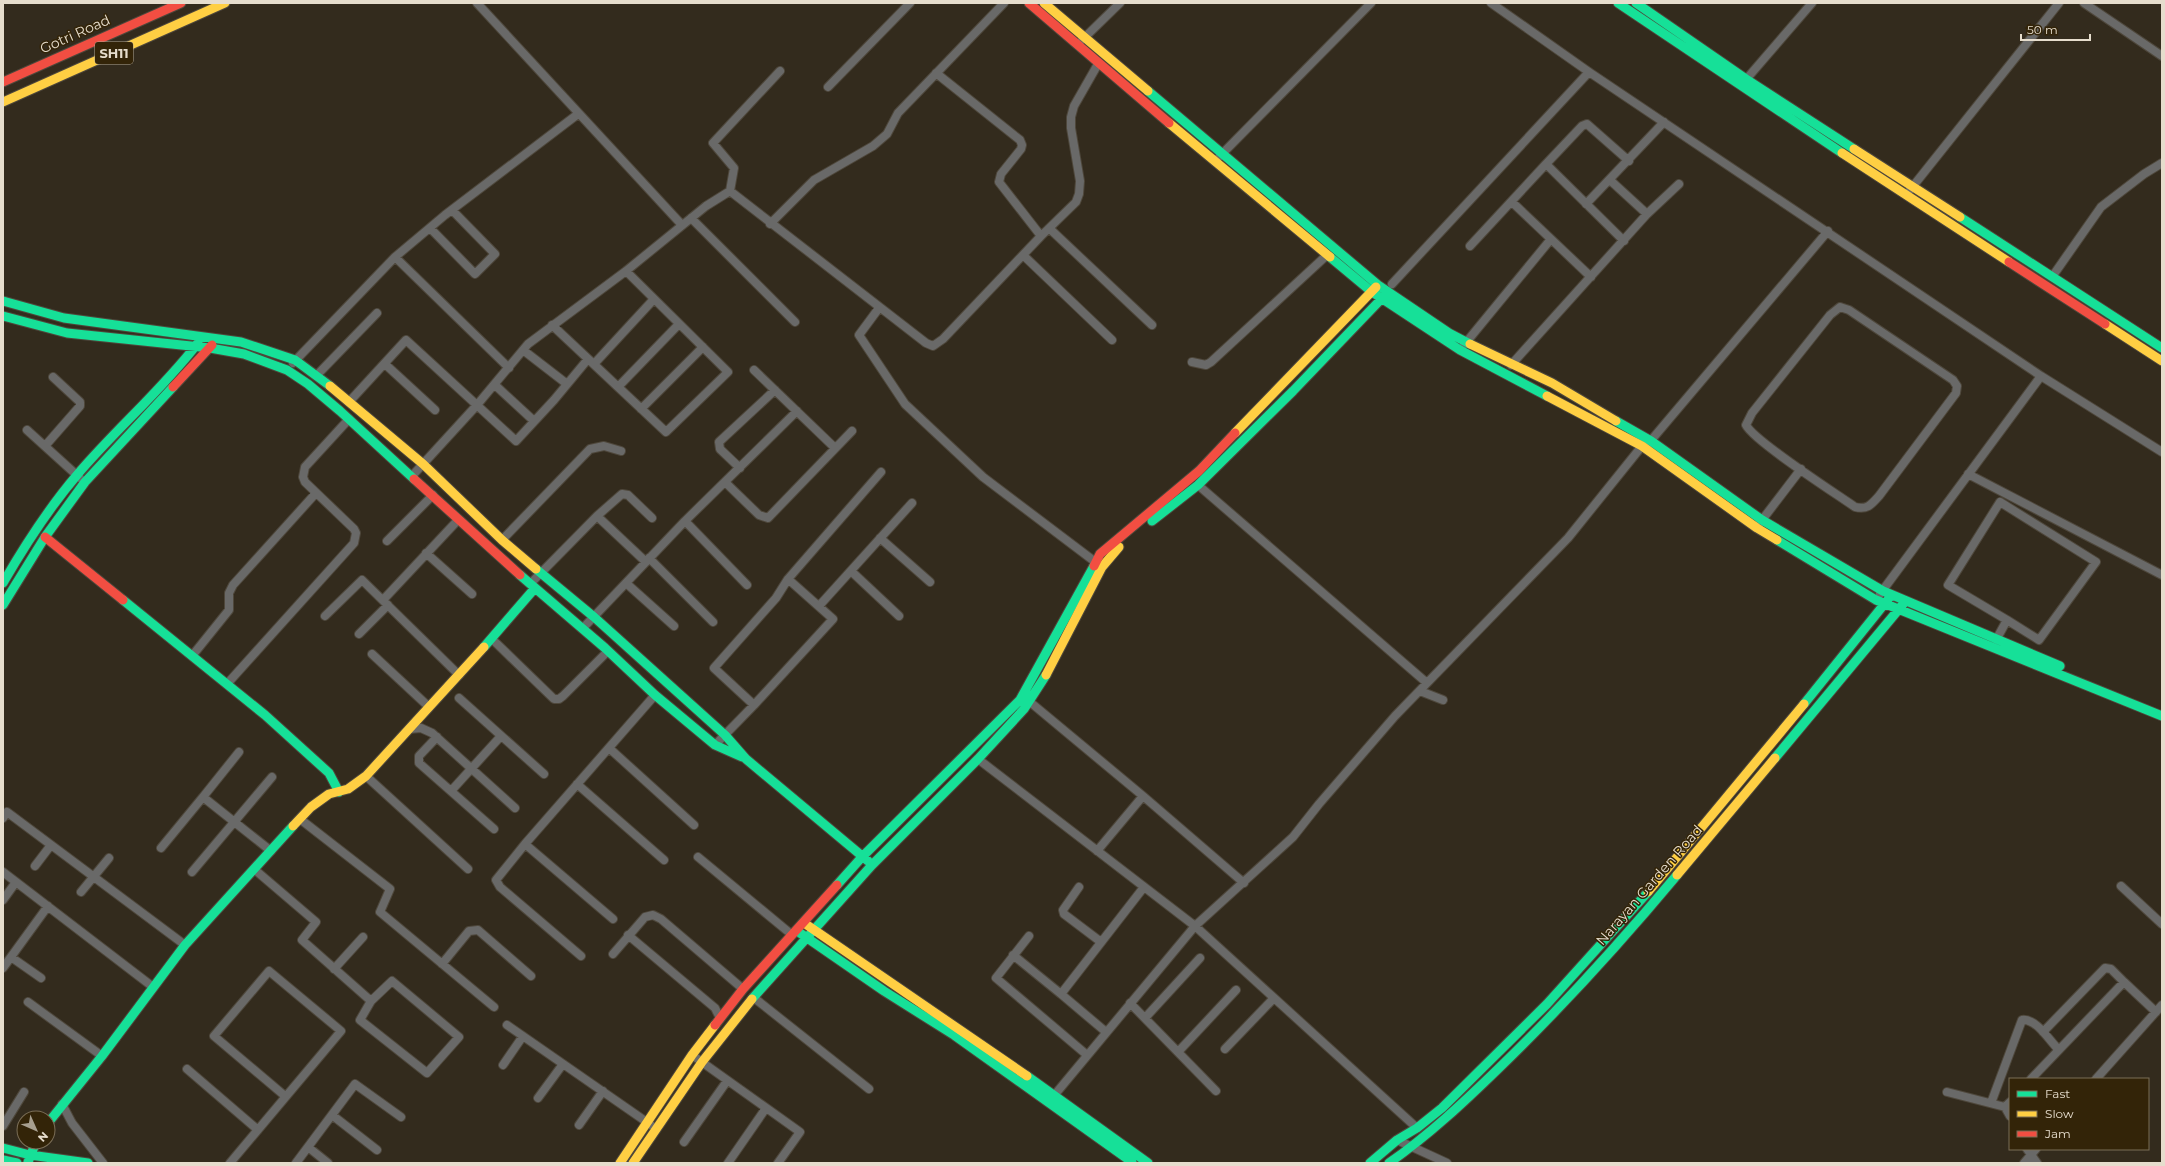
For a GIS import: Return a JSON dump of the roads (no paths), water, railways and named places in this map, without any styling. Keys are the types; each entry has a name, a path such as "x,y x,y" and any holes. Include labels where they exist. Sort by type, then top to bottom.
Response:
{"street":[{"name":"Gotri Road","path":"3,82 181,3"},
{"name":"SH11","path":"3,102 190,20 225,3"},
{"path":"477,3 578,114 682,224"},
{"path":"828,87 910,3"},
{"path":"770,224 814,180 873,146 887,134 898,113 1004,3"},
{"path":"1029,3 1098,64 1372,292 1387,291"},
{"path":"1044,3 1378,285 1463,346 1646,445"},
{"path":"1077,46 1084,37 1120,3"},
{"path":"1216,161 1371,3"},
{"path":"1491,3 1589,72 1828,231 2041,376 2162,452"},
{"path":"1618,3 1743,83 1912,187 2162,348"},
{"path":"1636,3 1743,83 1906,196 2162,361"},
{"path":"1743,83 1812,3"},
{"path":"1906,196 2059,3"},
{"path":"2084,3 2162,56"},
{"path":"730,191 760,213 770,224 879,308 926,343 933,346 943,339 1023,254 1068,212 1076,202 1079,194 1080,181 1071,128 1071,117 1074,106 1098,64"},
{"path":"412,476 478,405 523,350 552,325 626,271 682,224 730,191 734,168 713,143 780,71"},
{"path":"620,1163 692,1055 743,989 793,931 862,857 1020,700 1098,564 1198,485 1293,391 1589,72"},
{"path":"936,73 1020,140 1022,144 1021,149 1001,174 999,182 1041,236"},
{"path":"287,370 394,257 452,210 578,114"},
{"path":"1586,204 1611,181 1664,122"},
{"path":"1470,246 1582,126 1587,124 1629,161"},
{"path":"2052,277 2101,207 2144,174 2162,163"},
{"path":"1546,164 1624,241"},
{"path":"1611,181 1647,214"},
{"path":"1511,365 1647,214 1679,184"},
{"path":"1512,202 1591,277"},
{"path":"430,228 475,274 495,254 452,210"},
{"path":"691,218 795,322"},
{"path":"1050,229 1152,325"},
{"path":"1051,1099 1086,1055 1195,926 1293,837 1319,804 1427,683 1568,538 1828,231"},
{"path":"1463,346 1551,239"},
{"path":"1023,254 1112,340"},
{"path":"1192,362 1206,365 1211,362 1327,255"},
{"path":"394,257 509,368"},
{"path":"552,325 666,432 728,372 626,271"},
{"path":"633,1163 702,1062 753,997 872,865 978,759 1030,702 1051,667 1106,548 1199,471 1378,285"},
{"path":"349,402 406,340 516,441 567,384 654,299"},
{"path":"3,301 64,318 204,335 253,344 295,360 316,375 423,464 502,540 594,617 725,735 746,759 872,865"},
{"path":"1840,307 1849,310 1956,383 1958,389 1956,393 1879,496 1868,508 1855,507 1801,469 1752,434 1749,430 1747,422 1752,413 1830,315 1840,307"},
{"path":"879,308 859,335 905,404 983,477 1098,564"},
{"path":"316,375 377,313"},
{"path":"3,316 67,332 210,348 244,354 287,370 308,384 349,420 433,495 458,520 583,628 655,695 715,745 746,759"},
{"path":"618,387 679,324"},
{"path":"3,583 28,539 77,475 176,372 204,335"},
{"path":"3,605 45,536 85,482 218,338"},
{"path":"1463,346 1552,383 1646,445 1760,524 1876,600 2162,716"},
{"path":"641,409 703,347"},
{"path":"523,350 567,384"},
{"path":"385,364 435,410"},
{"path":"754,370 835,448"},
{"path":"1876,600 2041,376"},
{"path":"45,446 80,406 80,402 53,377"},
{"path":"495,385 534,421"},
{"path":"740,468 720,449 719,442 775,390"},
{"path":"583,628 685,521 726,483 797,411"},
{"path":"227,684 354,543 356,533 354,529 305,482 303,472 349,420"},
{"path":"27,430 85,482"},
{"path":"726,483 759,515 768,518 852,431"},
{"path":"502,540 590,449 604,446 621,451"},
{"path":"1760,524 1801,469"},
{"path":"754,705 714,668 776,598 788,579 881,472"},
{"path":"1968,474 2162,575"},
{"path":"1198,485 1427,683"},
{"path":"192,656 230,610 229,592 233,585 316,493"},
{"path":"56,1113 102,1056 185,945 311,807 329,794 348,789 366,776 492,640 541,572 597,516 625,493 652,518"},
{"path":"387,541 433,495"},
{"path":"2000,502 2096,562 2039,640 2007,620 1948,584 2000,502"},
{"path":"819,606 912,503"},
{"path":"597,516 647,560 713,622"},
{"path":"358,634 426,553 458,520"},
{"path":"685,521 747,585"},
{"path":"1760,524 1883,591 1996,640 2162,707"},
{"path":"45,536 266,715 329,773 339,792"},
{"path":"880,538 930,582"},
{"path":"426,553 472,594"},
{"path":"851,571 899,616"},
{"path":"715,745 833,619 788,579"},
{"path":"325,616 362,580 459,675"},
{"path":"626,583 674,626"},
{"path":"1370,1163 1397,1140 1418,1128 1442,1108 1547,1004 1634,909 1892,595"},
{"name":"Narayan Garden Road","path":"1388,1163 1412,1147 1508,1060 1570,998 1656,900 1900,610 1905,601"},
{"path":"1996,640 2007,620"},
{"path":"492,640 554,699 559,699 563,696 608,651"},
{"path":"372,654 429,707"},
{"path":"1420,691 1443,700"},
{"path":"581,956 497,884 498,876 655,695"},
{"path":"459,698 544,774"},
{"path":"1030,702 1143,796 1244,883"},
{"path":"409,729 427,729 515,808"},
{"path":"451,791 500,736"},
{"path":"437,737 419,756 418,763 494,829"},
{"path":"609,748 694,825"},
{"path":"161,848 239,752"},
{"path":"978,759 1195,926 1418,1128"},
{"path":"366,776 468,869"},
{"path":"192,872 272,777"},
{"path":"577,784 664,860"},
{"path":"1097,851 1143,796"},
{"path":"203,797 271,851"},
{"path":"3,818 7,812 185,945"},
{"path":"300,819 390,889 380,912 494,1007"},
{"path":"525,844 613,919"},
{"path":"35,866 51,845"},
{"path":"698,857 793,931 806,938 884,991 954,1035 1148,1163"},
{"path":"81,892 109,858"},
{"path":"254,869 316,922 302,940 371,1001"},
{"path":"3,872 154,987"},
{"path":"3,900 16,882"},
{"path":"2120,886 2162,924"},
{"path":"1079,887 1062,910 1064,914 1101,942"},
{"path":"1061,994 1144,887"},
{"path":"3,968 48,906"},
{"path":"613,954 628,935 646,917 653,915 657,916 743,989"},
{"path":"803,922 960,1028 1133,1163"},
{"path":"442,964 469,931 478,930 531,976"},
{"path":"628,935 715,1008 720,1018"},
{"path":"334,969 363,936"},
{"path":"1029,936 996,978 1086,1055"},
{"path":"1013,955 1106,1032"},
{"path":"11,957 41,978"},
{"path":"1145,1018 1200,958"},
{"path":"2043,1032 2106,968 2111,969 2156,1012"},
{"path":"230,1163 341,1031 269,971 214,1036 285,1096"},
{"path":"392,981 460,1037 427,1073 360,1020 371,1001 392,981"},
{"path":"2032,1078 2058,1049 2124,982"},
{"path":"1178,1052 1236,990"},
{"path":"753,997 869,1089"},
{"path":"1225,1049 1274,998"},
{"path":"28,1002 102,1056"},
{"path":"1130,1003 1216,1091"},
{"path":"2097,1078 2162,1005"},
{"path":"1991,1103 2022,1020 2030,1020 2058,1049"},
{"path":"508,1025 656,1128"},
{"path":"503,1065 523,1036"},
{"path":"692,1055 800,1132 778,1163"},
{"path":"538,1098 563,1064"},
{"path":"187,1069 258,1130"},
{"path":"684,1142 727,1080"},
{"path":"296,1163 355,1084 401,1117"},
{"path":"578,1125 603,1091"},
{"path":"3,1126 24,1092"},
{"path":"1947,1092 1991,1103 2008,1105"},
{"path":"65,1101 72,1123 103,1163"},
{"path":"728,1163 766,1108"},
{"path":"332,1115 377,1150"},
{"path":"1397,1140 1447,1163"},
{"path":"308,1147 328,1163"},
{"path":"3,1148 29,1159 88,1163"},
{"path":"2024,1163 2031,1151"},
{"path":"2031,1151 2037,1163"},
{"path":"3,1160 17,1163"}]}
